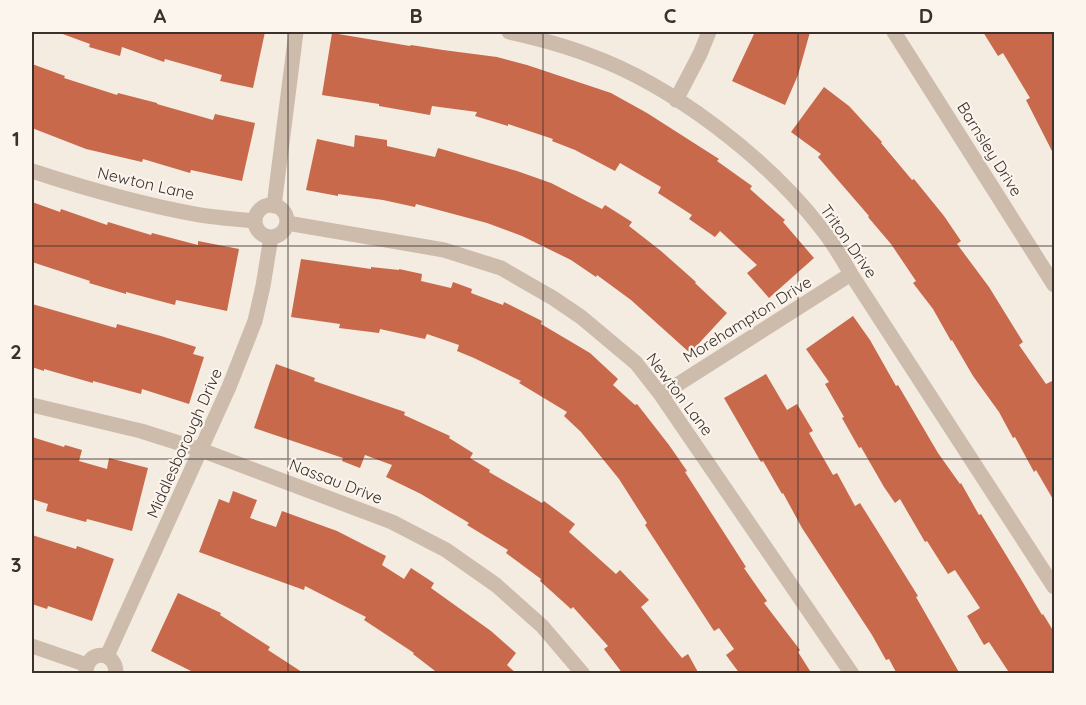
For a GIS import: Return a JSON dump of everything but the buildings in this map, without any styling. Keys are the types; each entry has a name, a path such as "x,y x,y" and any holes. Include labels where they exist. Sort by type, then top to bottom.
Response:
{"street":[{"path":"274,206 296,32"},
{"name":"Triton Drive","path":"510,32 547,36 637,77 676,100 736,142 786,188 836,248 1054,587"},
{"path":"676,100 709,32"},
{"name":"Barnsley Drive","path":"894,32 1054,285"},
{"name":"Newton Lane","path":"32,171 71,184 158,206 202,215 255,221"},
{"path":"274,206 282,210 287,223 283,231 271,237 258,230 255,221 263,207 274,206"},
{"name":"Newton Lane","path":"287,223 444,250 501,268 581,317 636,363 661,395 852,674"},
{"name":"Middlesborough Drive","path":"107,656 229,387 255,321 271,237"},
{"name":"Morehampton Drive","path":"661,395 851,274"},
{"name":"Nassau Drive","path":"32,405 141,431 201,450 392,522 446,550 480,573 520,605 556,641 583,674"},
{"path":"32,646 86,669 93,657 107,656 116,665 116,674"}]}
